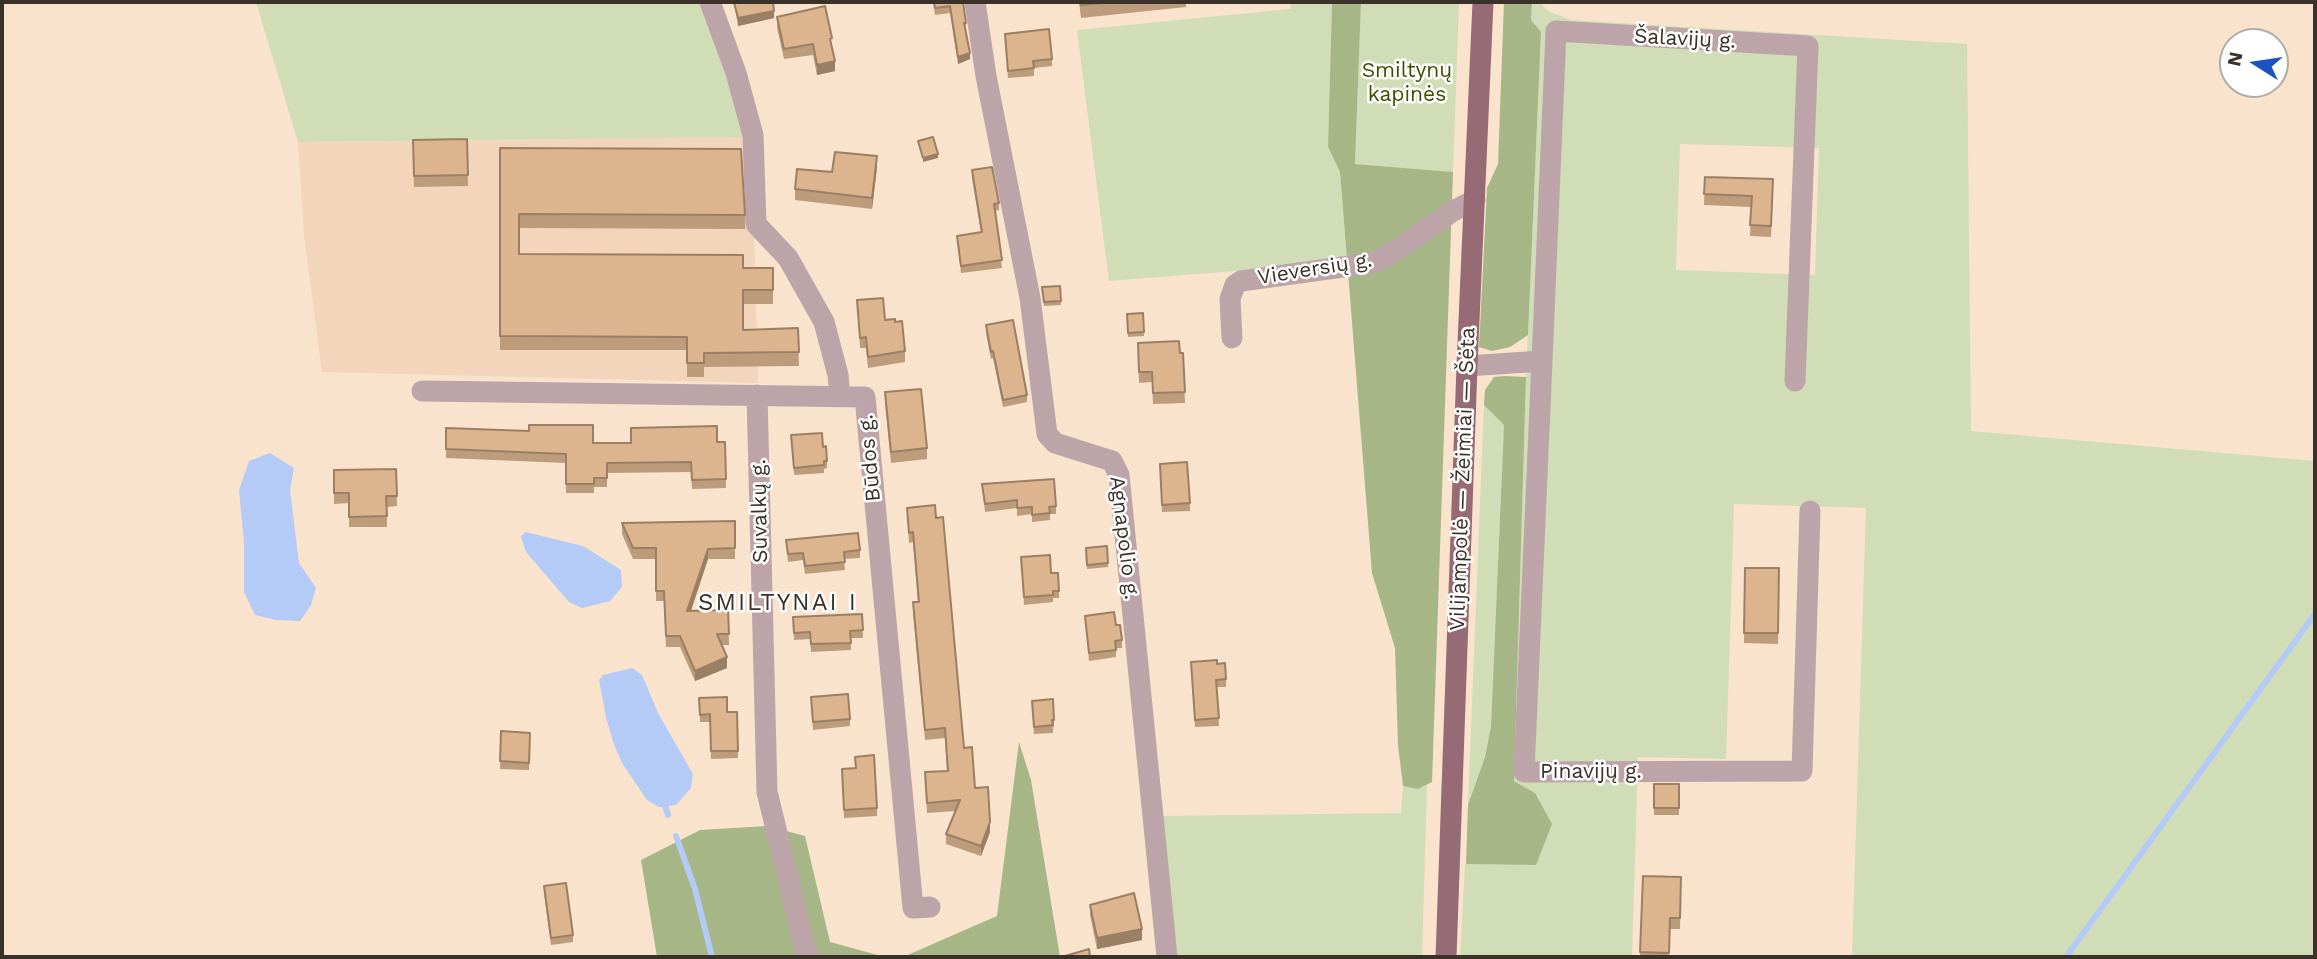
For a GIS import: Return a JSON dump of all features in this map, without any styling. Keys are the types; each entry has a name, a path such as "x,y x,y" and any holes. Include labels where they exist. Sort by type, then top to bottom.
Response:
{"main road":[{"name":"Vilijampolė — Žeimiai — Šėta","path":"1446,957 1483,2"}],"street":[{"name":"Būdos g.","path":"710,2 736,73 753,135 756,224 788,258 824,322 838,375 840,396 864,397 913,908 930,907"},
{"name":"Agnapolio g.","path":"975,2 986,76 1030,298 1047,434 1055,443 1112,461 1119,475 1167,957"},
{"name":"Šalavijų g.","path":"1542,361 1556,32 1808,46 1795,381"},
{"name":"Vieversių g.","path":"1232,338 1230,299 1232,291 1241,281 1259,276 1372,263 1475,200"},
{"path":"1467,366 1542,361"},
{"name":"Pinavijų g.","path":"1542,361 1524,772 1802,771 1810,511"},
{"path":"422,391 840,396"},
{"name":"Suvalkų g.","path":"757,395 767,792 806,952 810,957"}],"shaded area":[{"path":"747,137 754,225 758,383 322,372 304,235 298,142"}],"green space":[{"path":"256,2 700,2 747,137 298,142"},
{"path":"1291,2 1332,2 1328,147 1340,172 1347,262 1109,281 1077,30 1290,9"},
{"path":"1332,2 1361,2 1355,164 1453,172 1432,782 1418,789 1403,786 1398,745 1395,648 1372,573 1340,172 1328,147"},
{"name":"Smiltynų kapinės","path":"1361,2 1459,2 1453,172 1355,164"},
{"path":"1504,2 1532,2 1531,20 1541,32 1528,335 1510,347 1492,351 1479,347 1487,188 1498,164"},
{"path":"1532,2 1540,2 1548,11 1571,20 1967,44 1971,431 2315,461 2314,957 1852,957 1866,508 1734,504 1726,759 1638,757 1632,957 1460,957 1465,864 1536,865 1535,793 1514,781 1526,377 1541,33 1531,20","holes":["1680,144 1819,148 1815,275 1676,270"]},
{"path":"1494,377 1526,377 1514,781 1535,793 1552,824 1536,865 1466,864 1468,805 1485,757 1491,726 1504,425 1484,405 1485,390"},
{"path":"1484,405 1504,425 1491,726 1485,757 1468,805"},
{"path":"1019,742 1031,780 1060,957 903,957 997,916"},
{"path":"1427,785 1422,957 1172,957 1161,816 1401,813 1403,786 1418,789"},
{"path":"767,826 805,836 830,942 885,957 657,957 641,860 700,830"}],"water":[{"path":"270,453 294,468 290,490 299,563 316,588 311,605 300,621 276,620 255,615 244,592 244,543 239,490 249,461"},
{"path":"525,532 583,546 621,570 622,587 610,601 582,608 569,602 526,552 521,537"},
{"path":"632,668 642,675 658,713 693,774 691,788 676,805 659,807 647,800 622,763 613,742 599,680 603,675"}],"building":[{"path":"734,2 773,2 774,11 738,18"},
{"path":"934,2 963,2 970,53 958,57 950,6 935,8"},
{"path":"1081,2 1112,2 1081,5"},
{"path":"825,6 835,61 817,65 813,44 784,49 777,17"},
{"path":"1049,29 1052,59 1033,61 1034,68 1008,71 1005,34"},
{"path":"933,137 938,154 923,158 918,141"},
{"path":"467,139 468,175 414,176 413,140"},
{"path":"500,148 741,149 745,215 519,214 519,254 743,255 743,268 773,268 773,290 743,290 743,330 798,328 799,352 704,353 704,363 687,363 687,337 500,336"},
{"path":"835,152 877,156 872,198 795,189 797,169 832,172"},
{"path":"992,167 999,203 994,204 1002,260 961,266 957,236 982,232 972,170"},
{"path":"1705,177 1773,179 1771,226 1750,225 1752,196 1704,194"},
{"path":"1060,286 1061,301 1044,302 1042,287"},
{"path":"883,298 885,320 902,321 905,351 868,357 866,337 860,338 857,300"},
{"path":"1143,313 1144,332 1128,333 1127,314"},
{"path":"1013,320 1027,395 1003,400 986,325"},
{"path":"1179,341 1180,353 1183,353 1185,392 1153,393 1152,372 1139,372 1138,343"},
{"path":"921,389 927,448 891,452 885,392"},
{"path":"529,425 593,425 593,443 631,443 631,428 717,426 717,442 725,442 726,479 692,480 691,462 607,463 607,478 594,478 594,484 566,484 566,454 446,449 446,428 529,431"},
{"path":"822,433 827,461 824,461 824,465 794,468 791,435"},
{"path":"1187,462 1190,503 1162,505 1160,464"},
{"path":"396,469 397,496 386,496 387,516 349,517 349,493 334,493 334,470"},
{"path":"1054,479 1056,506 1049,507 1050,513 1032,515 1032,507 1017,508 1017,500 985,504 982,484"},
{"path":"935,505 936,518 943,517 964,748 972,747 975,788 988,787 990,822 981,846 946,834 960,800 927,803 925,772 948,771 945,728 925,730 913,602 919,602 913,532 909,533 907,508"},
{"path":"735,521 735,548 708,549 687,611 728,610 729,634 717,634 727,657 695,671 680,636 666,636 664,591 656,591 656,548 633,548 622,523"},
{"path":"858,533 860,550 844,552 845,562 805,566 803,553 788,554 786,540"},
{"path":"1107,546 1108,563 1087,565 1086,548"},
{"path":"1050,555 1051,573 1058,573 1059,591 1053,591 1053,595 1024,597 1021,557"},
{"path":"1745,568 1779,568 1778,633 1744,633"},
{"path":"1114,612 1116,625 1120,625 1122,640 1115,641 1116,650 1089,653 1085,616"},
{"path":"862,614 863,630 850,631 851,643 811,644 810,632 794,633 793,617"},
{"path":"1217,660 1217,664 1225,663 1226,679 1216,680 1219,718 1195,720 1191,662"},
{"path":"848,694 850,719 813,722 811,697"},
{"path":"727,697 727,712 737,712 738,751 711,751 710,714 700,715 699,698"},
{"path":"1053,699 1053,725 1034,727 1032,701"},
{"path":"501,731 530,733 529,763 500,761"},
{"path":"874,755 877,808 844,810 842,769 856,768 855,757"},
{"path":"1654,784 1679,784 1679,808 1654,808"},
{"path":"1643,876 1681,877 1680,918 1670,918 1669,953 1640,952"},
{"path":"566,883 573,935 551,938 544,886"},
{"path":"1134,893 1142,929 1097,938 1090,905"},
{"path":"1089,949 1090,957 1065,957 1065,956"}],"waterway":[{"path":"2066,957 2315,614"},
{"path":"664,802 668,815"},
{"path":"676,836 695,889 712,957"}],"district":[{"name":"SMILTYNAI I","path":"778,603"}]}
